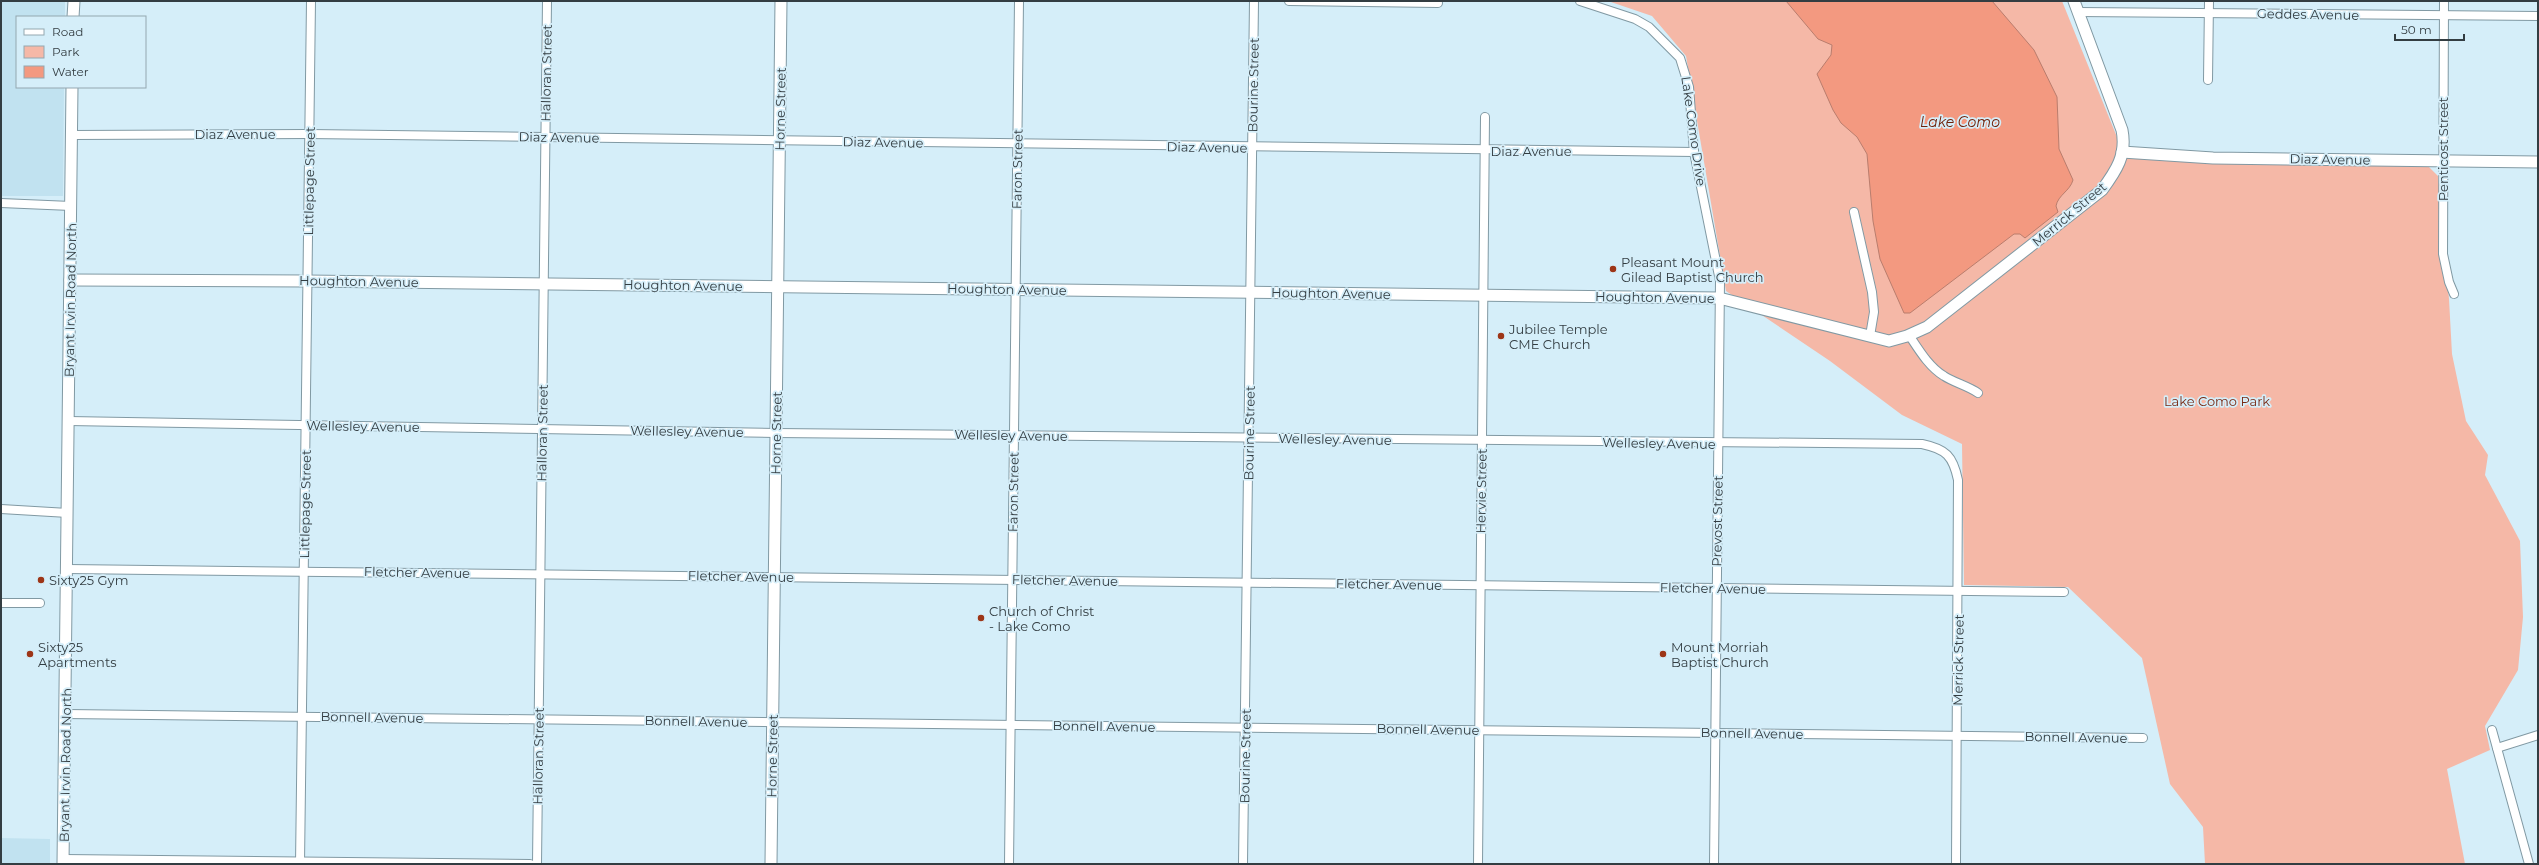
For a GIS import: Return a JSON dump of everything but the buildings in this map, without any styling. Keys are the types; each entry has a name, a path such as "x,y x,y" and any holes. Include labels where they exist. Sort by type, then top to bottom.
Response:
{"street":[{"path":"74,1 74,16"},
{"name":"Littlepage Street","path":"300,863 311,1"},
{"name":"Halloran Street","path":"537,864 546,1"},
{"name":"Horne Street","path":"771,864 781,1"},
{"name":"Faron Street","path":"1009,864 1019,1"},
{"name":"Bourine Street","path":"1243,864 1254,1"},
{"path":"1289,1 1438,3"},
{"name":"Lake Como Drive","path":"1580,1 1642,23 1661,36 1680,58 1689,87 1694,152 1720,281 1719,298"},
{"name":"Merrick Street","path":"1934,322 2102,190 2117,169 2122,152 2122,130 2074,1"},
{"path":"2208,80 2209,1"},
{"name":"Penticost Street","path":"2444,1 2442,254 2449,282 2454,294"},
{"name":"Geddes Avenue","path":"2078,12 2538,16"},
{"name":"Bryant Irvin Road North","path":"63,862 66,714 72,88"},
{"name":"Hervie Street","path":"1478,864 1485,117"},
{"name":"Diaz Avenue","path":"71,135 309,134 1485,151 1694,152"},
{"name":"Diaz Avenue","path":"2122,152 2213,158 2538,162"},
{"path":"1,203 71,206"},
{"path":"1854,212 1872,292 1874,312 1870,336"},
{"name":"Houghton Avenue","path":"70,280 307,280 1719,298 1889,341 1909,335 1934,322"},
{"name":"Prevost Street","path":"1714,864 1719,298"},
{"path":"1909,335 1931,366 1944,376 1968,386 1978,393"},
{"name":"Wellesley Avenue","path":"69,421 776,433 1482,441 1922,444 1935,447 1950,457"},
{"name":"Merrick Street","path":"1950,457 1955,465 1958,480 1959,591 1956,864"},
{"path":"1,510 68,513"},
{"name":"Fletcher Avenue","path":"67,569 304,570 2064,592"},
{"path":"1,603 40,603"},
{"name":"Bonnell Avenue","path":"66,714 2143,738"},
{"path":"2492,730 2529,864"},
{"path":"2497,748 2538,735"},
{"path":"63,862 530,864"}],"shaded area":[{"path":"1,1 65,1 65,16 16,16 16,88 64,88 63,196 1,196"},
{"path":"1,838 50,839 50,864 1,864"}],"green space":[{"name":"Lake Como Park","path":"1608,1 2062,1 2123,152 2428,166 2438,176 2449,299 2452,354 2466,421 2488,455 2485,475 2520,541 2523,617 2518,670 2485,726 2490,750 2447,769 2465,864 2205,864 2203,827 2170,784 2142,658 2068,587 1964,585 1962,444 1902,415 1830,361 1726,291 1686,56 1652,16"}],"water":[{"name":"Lake Como","path":"1786,1 1992,1 2034,50 2057,97 2059,149 2073,180 2057,202 2056,206 2058,212 2025,238 2020,234 2014,234 1910,313 1904,313 1880,259 1873,221 1867,154 1857,137 1841,123 1833,110 1817,74 1831,55 1832,45 1818,39"}],"place":[{"name":"Pleasant Mount Gilead Baptist Church","path":"1613,269"},
{"name":"Jubilee Temple CME Church","path":"1501,336"},
{"name":"Sixty25 Gym","path":"41,580"},
{"name":"Church of Christ - Lake Como","path":"981,618"},
{"name":"Sixty25 Apartments","path":"30,654"},
{"name":"Mount Morriah Baptist Church","path":"1663,654"}]}
